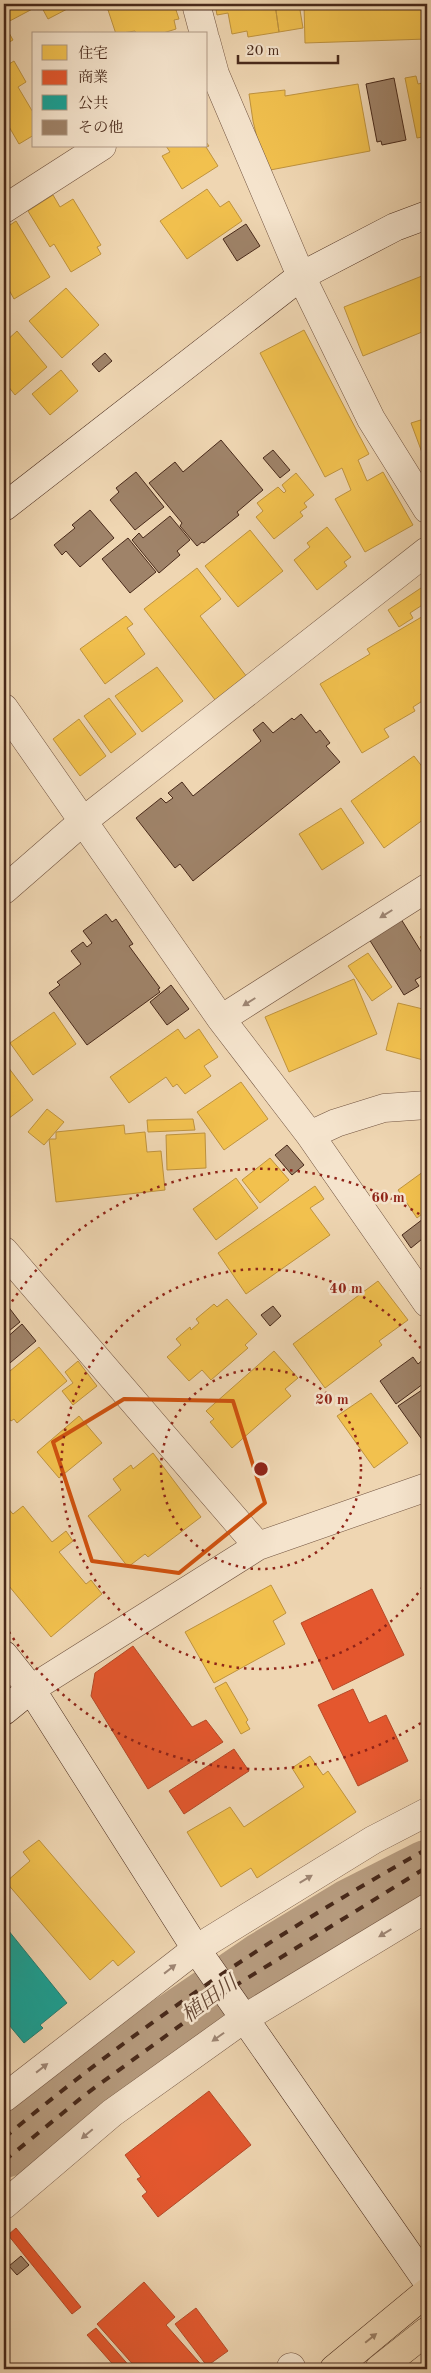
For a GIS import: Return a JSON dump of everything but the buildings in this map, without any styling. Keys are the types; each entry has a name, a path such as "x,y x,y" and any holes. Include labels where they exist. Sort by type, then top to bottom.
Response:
{"main road":[{"path":"334,2369 427,2292"},
{"path":"379,2369 427,2331"}],"street":[{"path":"196,4 203,32"},
{"path":"208,55 211,76 301,276 371,419 427,509"},
{"path":"4,209 99,148"},
{"path":"4,507 301,276 395,227 427,215"},
{"path":"4,890 82,822 427,551"},
{"path":"4,708 221,1019 310,1135 427,1303"},
{"path":"221,1019 427,888"},
{"path":"310,1135 336,1123 384,1108 427,1105"},
{"path":"4,1251 258,1546"},
{"path":"4,1710 31,1688 258,1546 427,1486"},
{"path":"4,1655 31,1688 196,1949 427,2281"},
{"path":"4,2098 196,1949 373,1840 427,1812"},
{"path":"4,2205 239,2009 427,1908"}],"highlighted area":[{"path":"124,1399 233,1401 265,1503 179,1573 92,1561 53,1442"}],"waterway":[{"name":"植田川","path":"4,2148 175,2022 263,1962 352,1908 427,1870"}],"railway":[{"path":"4,2138 104,2058 208,1983 316,1914 427,1849"},
{"path":"4,2161 86,2094 233,1987 427,1867"}]}
